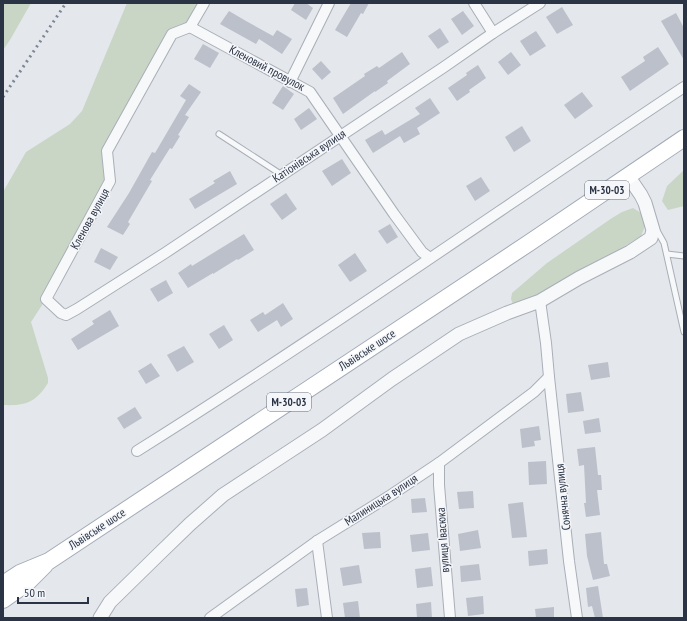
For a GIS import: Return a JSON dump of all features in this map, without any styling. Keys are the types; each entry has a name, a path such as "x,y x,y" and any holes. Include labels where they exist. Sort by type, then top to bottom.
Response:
{"main road":[{"name":"Львівське шосе","path":"3,584 20,573 49,561 530,243 684,138"},
{"name":"Львівське шосе","path":"3,600 27,583 49,561"}],"street":[{"path":"190,27 204,3"},
{"path":"290,82 329,3"},
{"path":"474,3 493,33"},
{"name":"Катіонівська вулиця","path":"78,309 165,253 540,3"},
{"name":"Кленовий провулок","path":"190,27 310,92 410,237 422,252 430,258"},
{"name":"Кленова вулиця","path":"78,309 66,315 61,313 46,299 110,181 107,151 172,34 190,27"},
{"path":"137,452 376,296 684,87"},
{"path":"100,618 110,602 190,524 223,495 322,430 392,378 459,334 540,301 579,278 657,239 641,195 628,176"},
{"name":"Сонячна вулиця","path":"540,301 546,343 569,561 577,618"},
{"name":"Малиницька вулиця","path":"210,618 317,541 439,463 534,392 549,377"},
{"name":"вулиця Івасюка","path":"439,463 439,485 450,618"},
{"path":"317,541 327,618"}],"lane":[{"path":"219,134 282,175"},
{"path":"657,239 667,254 684,332"},
{"path":"667,254 684,256"},
{"path":"92,618 110,602"}],"green space":[{"path":"3,3 31,3 3,50"},
{"path":"127,3 204,3 190,27 172,34 107,151 110,181 46,299 31,322 48,378 48,383 39,395 30,402 18,405 4,405 3,192 26,152 70,124 82,111"},
{"path":"684,170 684,206 668,210 662,201 667,186"},
{"path":"633,208 643,214 646,224 641,236 586,270 565,285 514,307 511,299 512,293 547,263 612,218"}],"building":[{"path":"295,3 306,3 313,8 306,20 291,10"},
{"path":"351,3 369,3 363,14 361,13 347,37 335,30"},
{"path":"562,7 573,25 557,34 546,17"},
{"path":"229,11 273,36 277,30 292,39 282,54 259,39 256,44 220,24"},
{"path":"463,11 474,26 462,35 451,19"},
{"path":"676,13 684,28 684,60 661,21"},
{"path":"440,28 449,42 438,49 428,36"},
{"path":"536,31 546,46 530,56 520,41"},
{"path":"203,44 219,53 210,68 194,59"},
{"path":"658,47 669,64 630,91 621,77 645,61 643,57"},
{"path":"402,52 410,64 387,81 388,83 343,114 333,98 365,76 364,74 377,66 379,68"},
{"path":"511,52 521,65 508,75 498,62"},
{"path":"321,61 331,72 322,80 312,69"},
{"path":"478,65 486,78 457,101 448,88 467,75 466,73"},
{"path":"189,84 201,92 185,115 189,117 178,135 180,136 172,149 170,148 150,180 152,181 128,222 130,224 123,235 107,227 129,193 152,152 155,153 186,100 180,96"},
{"path":"283,86 294,94 283,110 272,103"},
{"path":"582,92 593,106 575,119 564,105"},
{"path":"430,98 440,113 417,128 420,134 404,143 400,136 373,153 365,140 382,130 385,135 420,114 415,108"},
{"path":"309,108 317,119 301,130 294,119"},
{"path":"522,126 531,141 514,152 505,137"},
{"path":"342,159 351,173 332,186 322,171"},
{"path":"230,171 237,184 195,209 189,199 215,183 213,181"},
{"path":"481,177 490,191 475,201 466,186"},
{"path":"286,193 297,209 282,220 270,204"},
{"path":"390,224 398,237 387,244 378,231"},
{"path":"244,234 254,250 188,288 178,273"},
{"path":"101,248 118,257 110,270 94,262"},
{"path":"355,253 367,271 350,282 338,265"},
{"path":"166,280 173,293 158,302 150,289"},
{"path":"283,303 293,319 281,327 277,320 258,332 250,320 263,312 265,315"},
{"path":"110,310 119,326 78,350 71,339 94,324 92,321"},
{"path":"224,325 233,340 219,349 209,334"},
{"path":"184,346 194,362 177,372 167,355"},
{"path":"608,362 610,377 591,380 588,365"},
{"path":"151,363 160,376 146,384 138,371"},
{"path":"581,392 584,411 568,413 566,394"},
{"path":"135,407 142,418 124,429 117,418"},
{"path":"599,418 601,432 585,434 583,421"},
{"path":"539,426 541,440 534,441 535,446 522,448 520,429"},
{"path":"595,447 598,475 601,475 602,490 597,490 600,515 586,517 584,503 586,503 584,465 579,466 577,449"},
{"path":"546,461 547,484 529,485 528,462"},
{"path":"473,491 474,508 459,509 457,492"},
{"path":"425,498 427,512 412,513 411,499"},
{"path":"523,502 527,537 512,538 508,504"},
{"path":"478,530 481,548 460,551 458,534"},
{"path":"380,532 381,548 364,549 362,533"},
{"path":"601,532 604,564 607,564 610,576 593,580 587,556 585,534"},
{"path":"428,533 430,550 412,552 410,535"},
{"path":"547,549 548,564 529,566 528,551"},
{"path":"479,564 481,580 461,582 460,566"},
{"path":"359,565 362,583 343,586 340,568"},
{"path":"431,567 433,586 417,588 415,569"},
{"path":"598,586 603,618 595,618 592,606 588,607 586,588"},
{"path":"307,588 309,605 297,607 295,589"},
{"path":"483,596 484,614 468,616 466,598"},
{"path":"358,601 360,618 345,618 343,603"},
{"path":"431,602 432,618 417,618 416,604"},
{"path":"554,607 554,618 536,618 535,609"}],"railway":[{"path":"3,97 66,3"}]}
